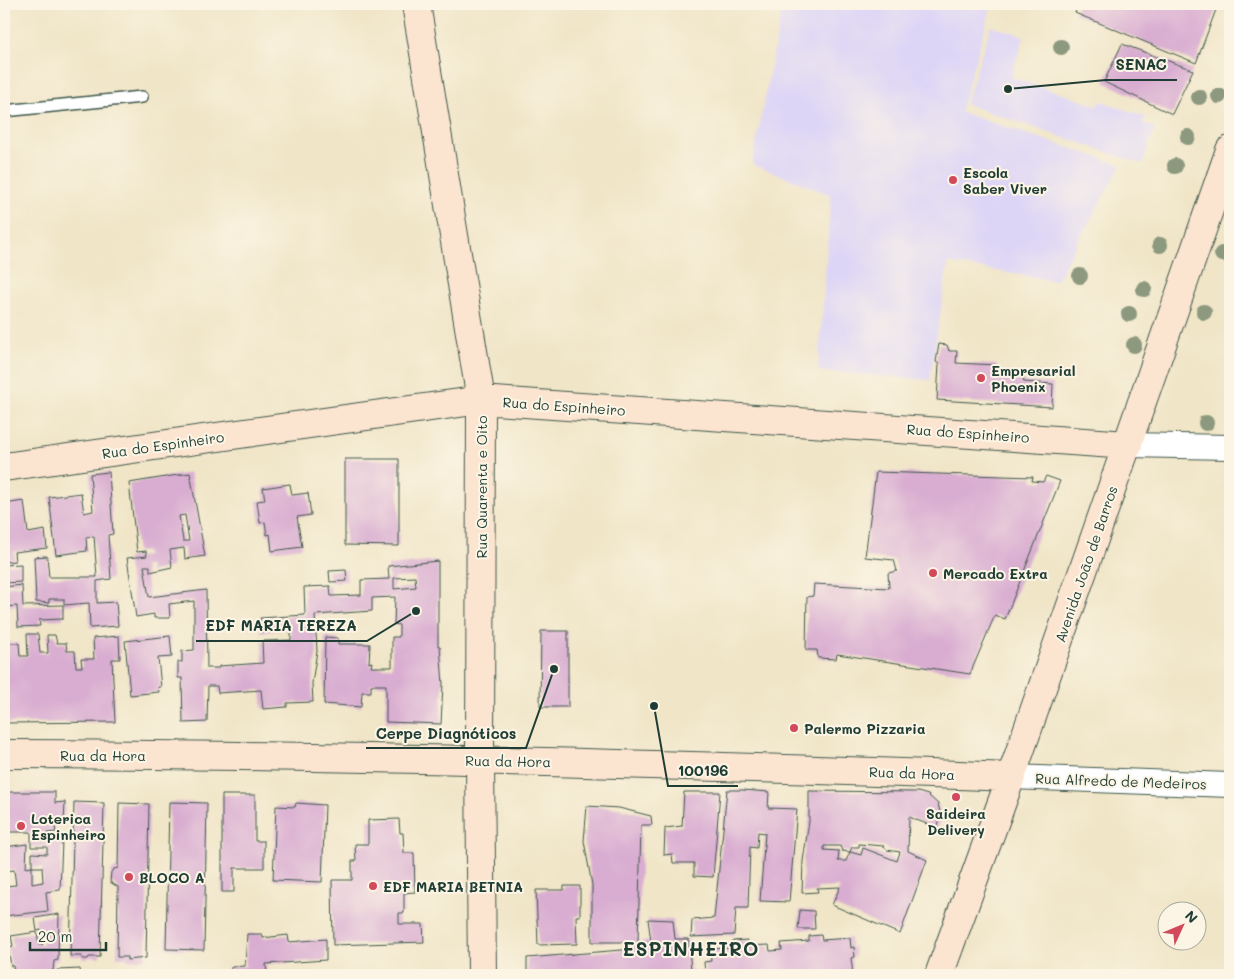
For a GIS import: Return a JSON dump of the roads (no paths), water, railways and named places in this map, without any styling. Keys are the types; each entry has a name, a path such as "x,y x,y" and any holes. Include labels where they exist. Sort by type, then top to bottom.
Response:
{"street":[{"name":"Rua Quarenta e Oito","path":"416,4 481,400 480,760 482,975"},
{"name":"Avenida João de Barros","path":"939,975 1011,778 1230,150"},
{"name":"Rua do Espinheiro","path":"4,467 481,400 1128,445"},
{"path":"1128,445 1230,447"},
{"name":"Rua da Hora","path":"4,754 480,760 767,768 1011,778"},
{"name":"Rua Alfredo de Medeiros","path":"1011,778 1230,786"}],"lane":[{"path":"4,111 142,97"}],"place":[{"name":"SENAC","path":"1008,89"},
{"name":"Escola Saber Viver","path":"953,180"},
{"name":"Empresarial Phoenix","path":"981,378"},
{"name":"Mercado Extra","path":"933,573"},
{"name":"EDF MARIA TEREZA","path":"416,611"},
{"name":"Cerpe Diagnóticos","path":"554,669"},
{"name":"100196","path":"654,706"},
{"name":"Palermo Pizzaria","path":"794,728"},
{"name":"Saideira Delivery","path":"956,797"},
{"name":"Loterica Espinheiro","path":"21,826"},
{"name":"BLOCO A","path":"129,877"},
{"name":"EDF MARIA BETNIA","path":"373,886"}],"district":[{"name":"ESPINHEIRO","path":"691,948"}]}
